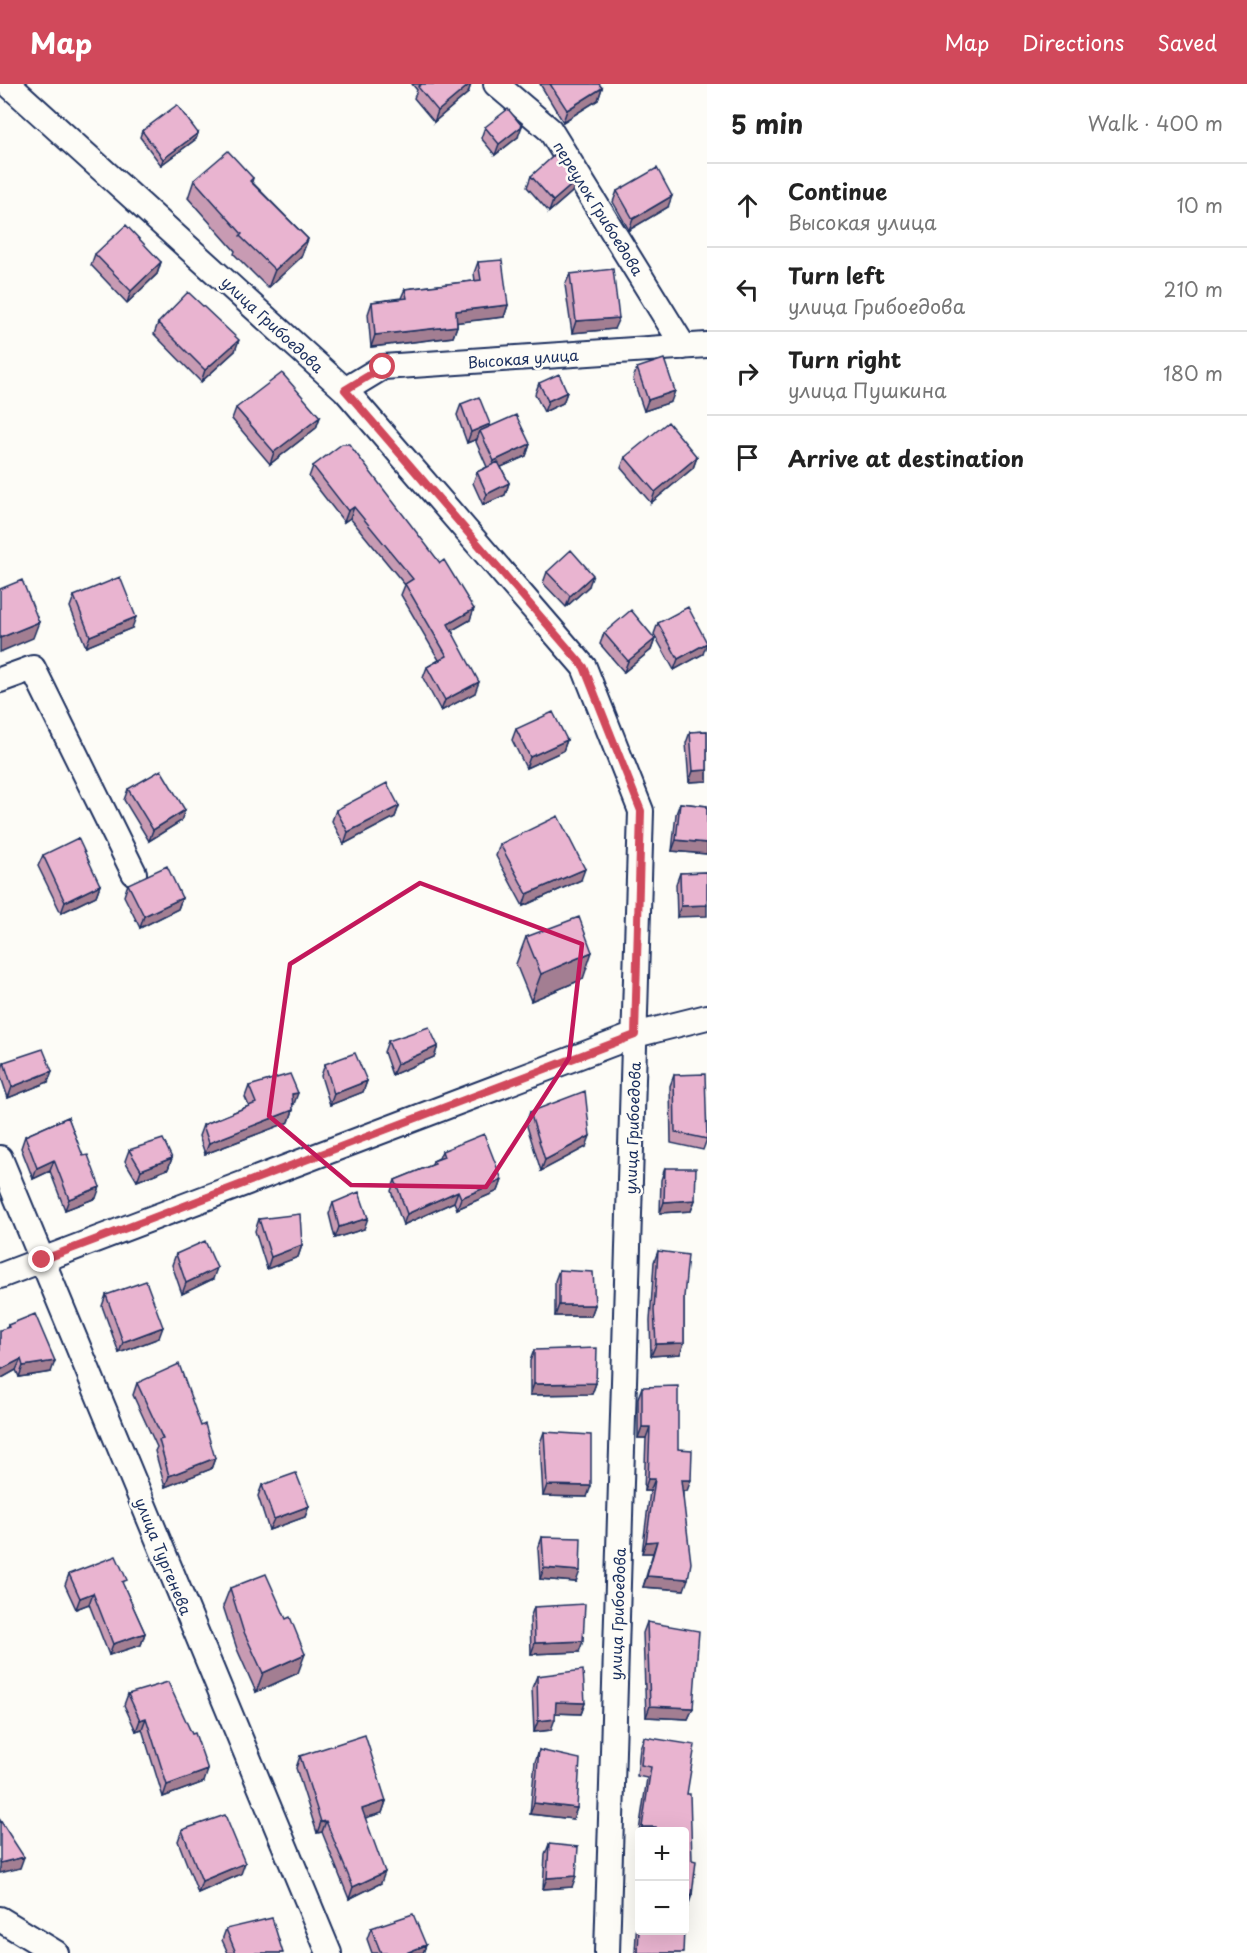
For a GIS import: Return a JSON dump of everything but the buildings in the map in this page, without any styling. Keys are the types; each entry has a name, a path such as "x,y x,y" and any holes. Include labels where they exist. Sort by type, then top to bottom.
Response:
{"street":[{"name":"улица Грибоедова","path":"8,84 345,390 584,667 641,811 607,1953"},
{"name":"переулок Грибоедова","path":"496,84 550,130 696,346"},
{"name":"Высокая улица","path":"345,390 383,367 696,346"},
{"path":"0,680 33,668 134,873"},
{"path":"0,1276 635,1035 707,1017"},
{"name":"улица Тургенева","path":"0,1158 329,1953"},
{"path":"0,1918 56,1953"}],"highlighted area":[{"path":"420,883 582,944 569,1058 486,1187 351,1185 269,1116 290,964"}],"route":[{"path":"42,1260 635,1035 641,811 584,667 345,390 383,367"}]}
